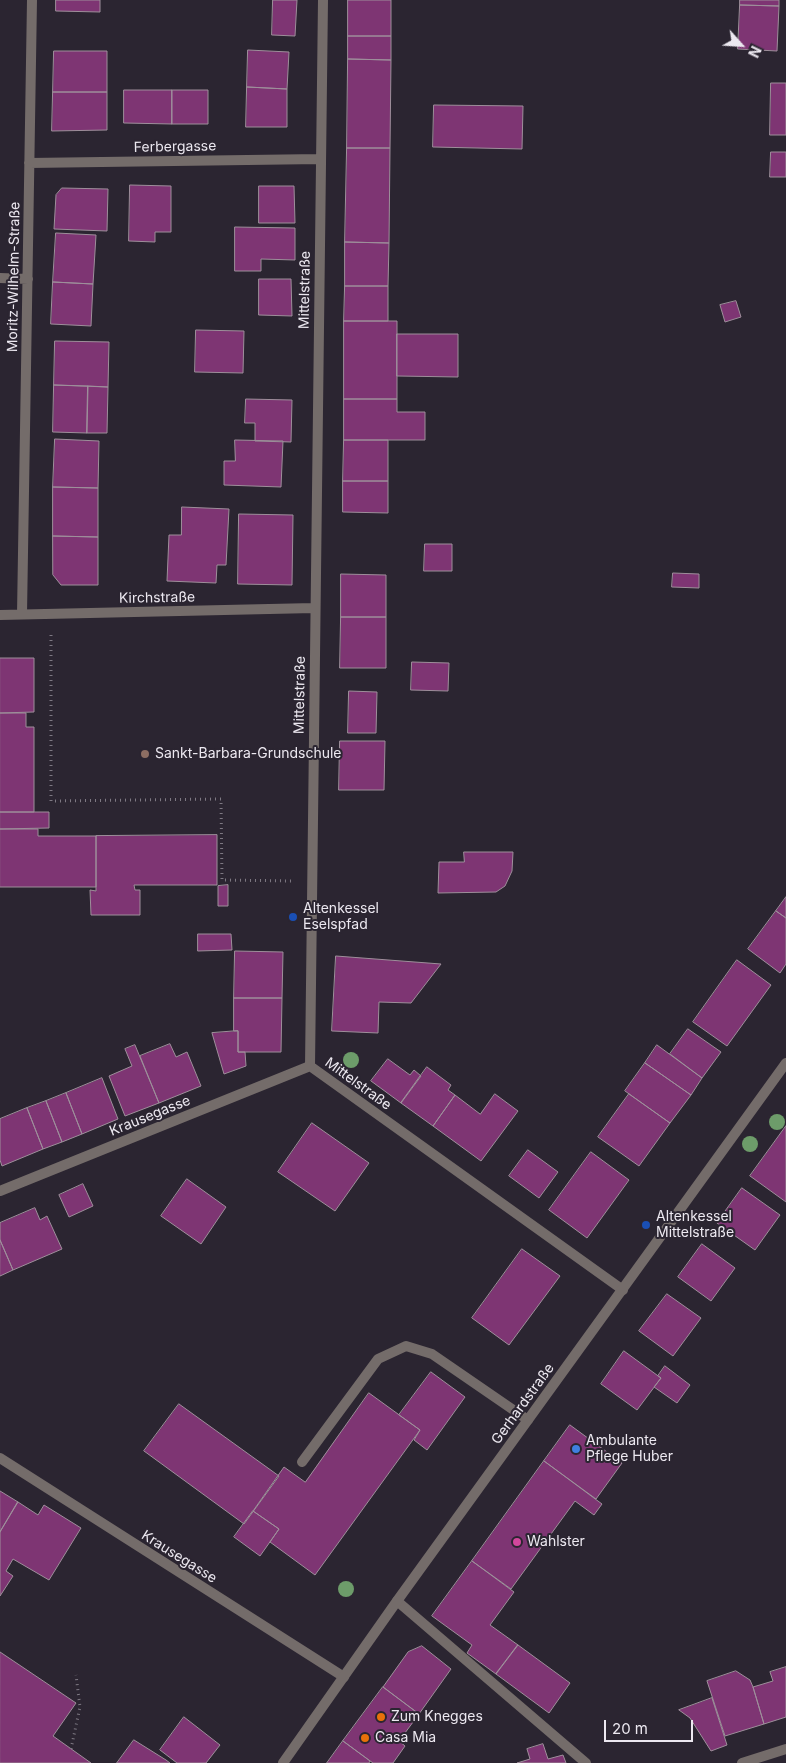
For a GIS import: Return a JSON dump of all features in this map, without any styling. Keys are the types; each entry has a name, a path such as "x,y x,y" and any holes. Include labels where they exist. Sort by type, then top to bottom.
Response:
{"street":[{"name":"Moritz-Wilhelm-Straße","path":"22,614 32,0"},
{"name":"Mittelstraße","path":"322,0 310,1066 623,1290"},
{"name":"Ferbergasse","path":"29,163 320,159"},
{"path":"0,278 28,279"},
{"name":"Kirchstraße","path":"0,615 314,608"},
{"name":"Gerhardstraße","path":"284,1763 397,1602 786,1063"},
{"name":"Krausegasse","path":"0,1190 310,1066"},
{"path":"302,1462 378,1359 406,1346 432,1354 528,1420"},
{"name":"Krausegasse","path":"0,1458 344,1678"},
{"path":"397,1602 586,1763"},
{"path":"742,1763 786,1750"}],"path":[{"path":"50,614 51,801 221,799 222,880 312,881"},
{"path":"71,1749 80,1707 76,1675"}],"building":[{"path":"56,0 100,0 100,12 56,11"},
{"path":"273,0 297,0 295,36 272,35"},
{"path":"348,0 391,0 391,36 348,36"},
{"path":"740,0 779,0 779,6 740,5"},
{"path":"740,5 779,6 777,51 738,49"},
{"path":"348,36 391,36 391,60 348,59"},
{"path":"248,50 289,52 287,89 247,87"},
{"path":"54,51 107,51 107,92 53,92"},
{"path":"348,59 391,60 390,148 347,148"},
{"path":"771,83 786,83 786,135 770,135"},
{"path":"247,87 287,89 287,127 246,127"},
{"path":"124,90 172,90 172,124 124,123"},
{"path":"172,90 208,90 208,124 172,124"},
{"path":"53,92 107,92 107,130 52,131"},
{"path":"434,105 523,106 522,149 433,147"},
{"path":"347,148 390,148 389,243 345,242"},
{"path":"771,152 786,152 786,177 770,177"},
{"path":"130,185 171,186 171,232 155,232 155,242 129,241"},
{"path":"259,186 294,186 295,223 259,223"},
{"path":"62,188 108,189 107,231 54,229 56,195"},
{"path":"235,227 295,228 295,260 261,259 261,271 235,271"},
{"path":"56,233 96,235 93,284 53,282"},
{"path":"345,242 389,243 388,286 345,286"},
{"path":"259,279 291,279 292,316 259,315"},
{"path":"53,282 93,284 91,326 51,324"},
{"path":"345,286 388,286 388,321 344,321"},
{"path":"736,301 741,317 725,322 720,305"},
{"path":"344,321 397,321 397,399 344,399"},
{"path":"196,330 244,331 243,373 195,372"},
{"path":"397,334 458,334 458,377 397,376"},
{"path":"55,341 109,342 108,387 54,385"},
{"path":"54,385 88,386 87,433 53,432"},
{"path":"88,386 108,387 107,433 87,433"},
{"path":"246,399 292,400 291,442 255,441 255,423 245,423"},
{"path":"344,399 397,399 397,412 425,412 425,440 344,440"},
{"path":"55,439 99,441 98,488 53,487"},
{"path":"235,440 283,441 281,487 224,485 224,461 235,461"},
{"path":"344,440 388,440 388,481 343,481"},
{"path":"343,481 388,481 388,513 343,512"},
{"path":"53,487 98,488 98,537 53,536"},
{"path":"182,507 229,509 226,565 217,565 216,583 167,581 169,535 181,535"},
{"path":"239,514 293,515 292,585 238,584"},
{"path":"53,536 98,537 98,585 61,585 53,575"},
{"path":"425,544 452,544 452,571 424,571"},
{"path":"673,573 699,574 699,588 672,587"},
{"path":"341,574 386,575 386,617 341,617"},
{"path":"341,617 386,617 386,668 340,668"},
{"path":"0,658 34,658 34,712 0,713"},
{"path":"412,662 449,663 448,691 411,690"},
{"path":"349,691 377,692 376,733 348,733"},
{"path":"0,713 26,713 26,727 34,727 34,812 0,812"},
{"path":"340,741 385,741 384,790 339,790"},
{"path":"0,812 49,812 49,828 0,829"},
{"path":"0,829 38,829 38,836 96,836 96,887 0,887"},
{"path":"217,835 217,885 134,885 135,890 140,890 140,915 91,915 90,890 96,891 96,836"},
{"path":"464,852 513,852 512,871 505,886 496,892 438,893 439,862 464,862"},
{"path":"228,885 228,906 218,906 218,886"},
{"path":"786,897 786,918 776,911"},
{"path":"776,911 786,918 786,964 780,973 748,949"},
{"path":"198,934 231,934 232,950 198,951"},
{"path":"235,951 283,952 282,998 234,998"},
{"path":"336,956 441,964 411,1003 379,1002 378,1033 332,1031"},
{"path":"737,960 771,985 727,1046 693,1022"},
{"path":"234,998 282,998 281,1052 238,1052 238,1031 234,1031"},
{"path":"688,1029 721,1052 702,1078 670,1054"},
{"path":"238,1031 238,1052 245,1052 246,1066 224,1074 212,1033"},
{"path":"170,1044 176,1057 187,1052 201,1086 159,1103 140,1056"},
{"path":"135,1045 159,1103 125,1116 109,1076 132,1066 125,1049"},
{"path":"657,1045 702,1078 691,1095 645,1063"},
{"path":"388,1059 410,1075 414,1070 421,1076 401,1103 371,1081"},
{"path":"645,1063 691,1095 670,1123 625,1091"},
{"path":"427,1067 451,1085 448,1090 455,1095 433,1126 401,1103"},
{"path":"102,1078 118,1119 82,1134 66,1093"},
{"path":"66,1093 82,1134 62,1142 46,1101"},
{"path":"495,1094 518,1111 481,1161 433,1126 455,1095 480,1114"},
{"path":"629,1094 670,1123 639,1166 598,1137"},
{"path":"46,1101 62,1142 43,1149 27,1108"},
{"path":"27,1108 43,1149 2,1166 0,1160 0,1119"},
{"path":"312,1123 369,1163 335,1211 278,1172"},
{"path":"786,1126 786,1202 750,1176"},
{"path":"528,1150 558,1172 539,1198 509,1176"},
{"path":"591,1152 629,1180 587,1238 549,1210"},
{"path":"187,1179 226,1207 201,1244 161,1216"},
{"path":"83,1184 93,1206 69,1217 59,1195"},
{"path":"742,1188 780,1215 755,1250 717,1223"},
{"path":"35,1208 40,1220 47,1216 62,1249 13,1270 0,1240 0,1223"},
{"path":"0,1240 13,1270 0,1276"},
{"path":"702,1244 735,1268 711,1301 678,1277"},
{"path":"522,1249 560,1276 509,1345 472,1318"},
{"path":"667,1294 701,1318 673,1356 639,1331"},
{"path":"624,1351 661,1378 637,1410 601,1384"},
{"path":"665,1366 690,1385 677,1403 654,1387 661,1378 658,1376"},
{"path":"431,1372 465,1397 427,1450 414,1440 420,1430 399,1415"},
{"path":"369,1393 420,1430 315,1575 270,1542 279,1529 253,1511 284,1467 305,1482"},
{"path":"179,1404 279,1476 244,1524 144,1451"},
{"path":"570,1425 622,1463 596,1499 544,1461"},
{"path":"544,1461 602,1504 594,1515 575,1501 511,1589 472,1561"},
{"path":"0,1491 18,1502 0,1532"},
{"path":"18,1502 38,1515 44,1505 81,1528 49,1580 13,1559 6,1571 13,1576 0,1596 0,1532"},
{"path":"253,1511 279,1529 260,1556 234,1537"},
{"path":"472,1561 514,1592 490,1625 518,1645 496,1674 467,1653 472,1645 432,1616"},
{"path":"518,1645 570,1683 549,1713 496,1674"},
{"path":"422,1646 451,1669 419,1714 383,1687 408,1652"},
{"path":"0,1652 76,1703 53,1736 91,1763 0,1763"},
{"path":"786,1667 786,1717 764,1724 753,1687 773,1681 770,1672"},
{"path":"736,1671 750,1680 764,1724 725,1736 707,1681"},
{"path":"383,1687 419,1714 399,1741 405,1746 393,1763 373,1763 343,1741"},
{"path":"712,1698 727,1745 711,1751 690,1718 679,1710"},
{"path":"184,1717 220,1745 206,1763 177,1763 160,1750"},
{"path":"134,1740 166,1760 170,1763 117,1763"},
{"path":"343,1741 370,1761 369,1763 327,1763"},
{"path":"543,1744 548,1759 563,1755 566,1763 517,1763 530,1759 527,1749"}],"place":[{"name":"Sankt-Barbara-Grundschule","path":"145,754"},
{"name":"Altenkessel Eselspfad","path":"293,917"},
{"name":"Altenkessel Mittelstraße","path":"646,1225"},
{"name":"Ambulante Pflege Huber","path":"576,1449"},
{"name":"Wahlster","path":"517,1542"},
{"name":"Zum Knegges","path":"381,1717"},
{"name":"Casa Mia","path":"365,1738"}]}
